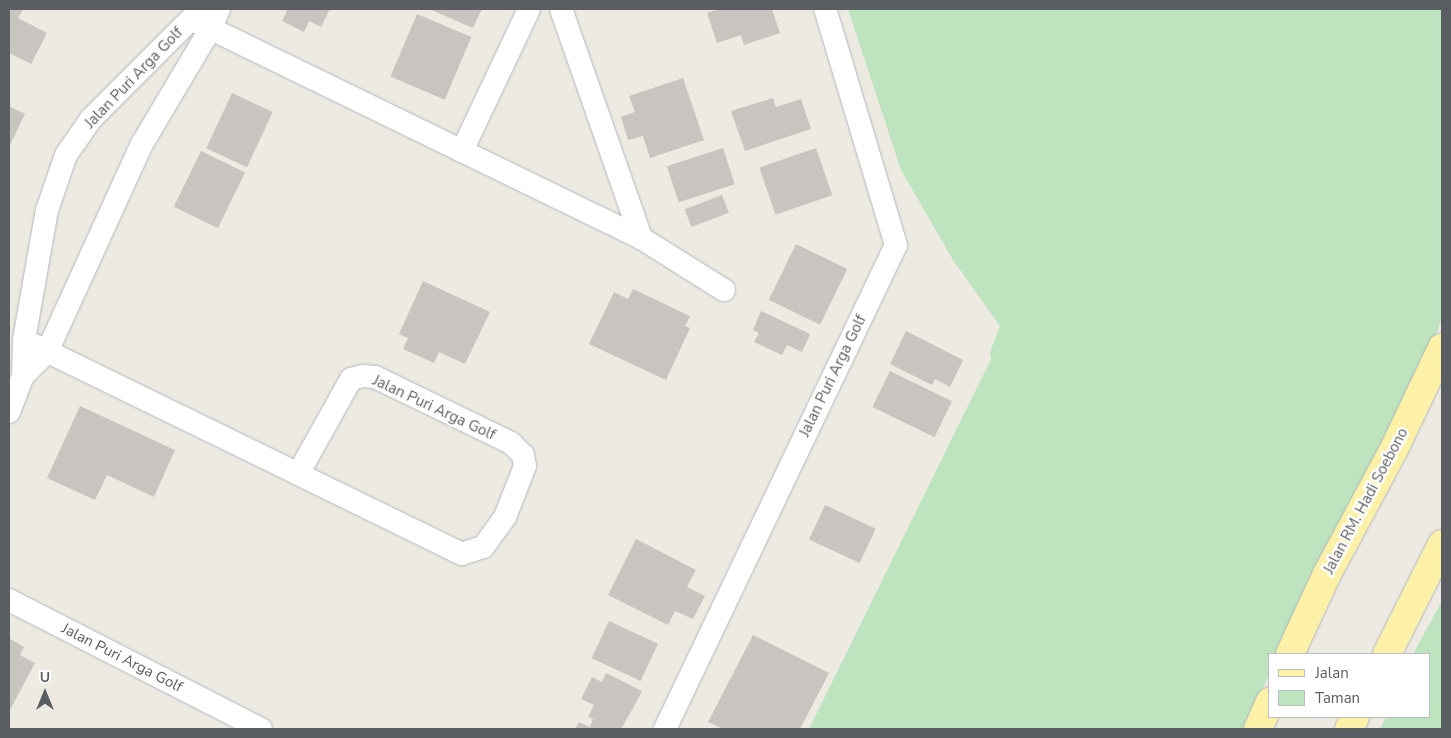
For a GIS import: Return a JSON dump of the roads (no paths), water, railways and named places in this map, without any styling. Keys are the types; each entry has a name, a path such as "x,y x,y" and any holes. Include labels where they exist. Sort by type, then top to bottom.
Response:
{"main road":[{"name":"Jalan RM. Hadi Soebono","path":"1290,653 1327,574 1395,447 1442,348"},
{"path":"1388,653 1441,550"},
{"path":"1258,729 1268,706"},
{"path":"1349,729 1355,718"}],"street":[{"path":"462,151 529,9"},
{"path":"561,9 641,238"},
{"name":"Jalan Puri Arga Golf","path":"665,729 896,246 825,9"},
{"path":"206,16 462,151 641,238 724,290"},
{"name":"Jalan Puri Arga Golf","path":"9,412 23,376 24,340 47,210 66,155 91,119 206,16"},
{"name":"Jalan Puri Arga Golf","path":"23,376 47,352 142,144 206,16"},
{"name":"Jalan Puri Arga Golf","path":"24,340 47,352 462,554 483,547 498,530 525,466 523,455 511,443 375,377 363,376 351,379 298,474"},
{"name":"Jalan Puri Arga Golf","path":"9,600 261,729"}]}
